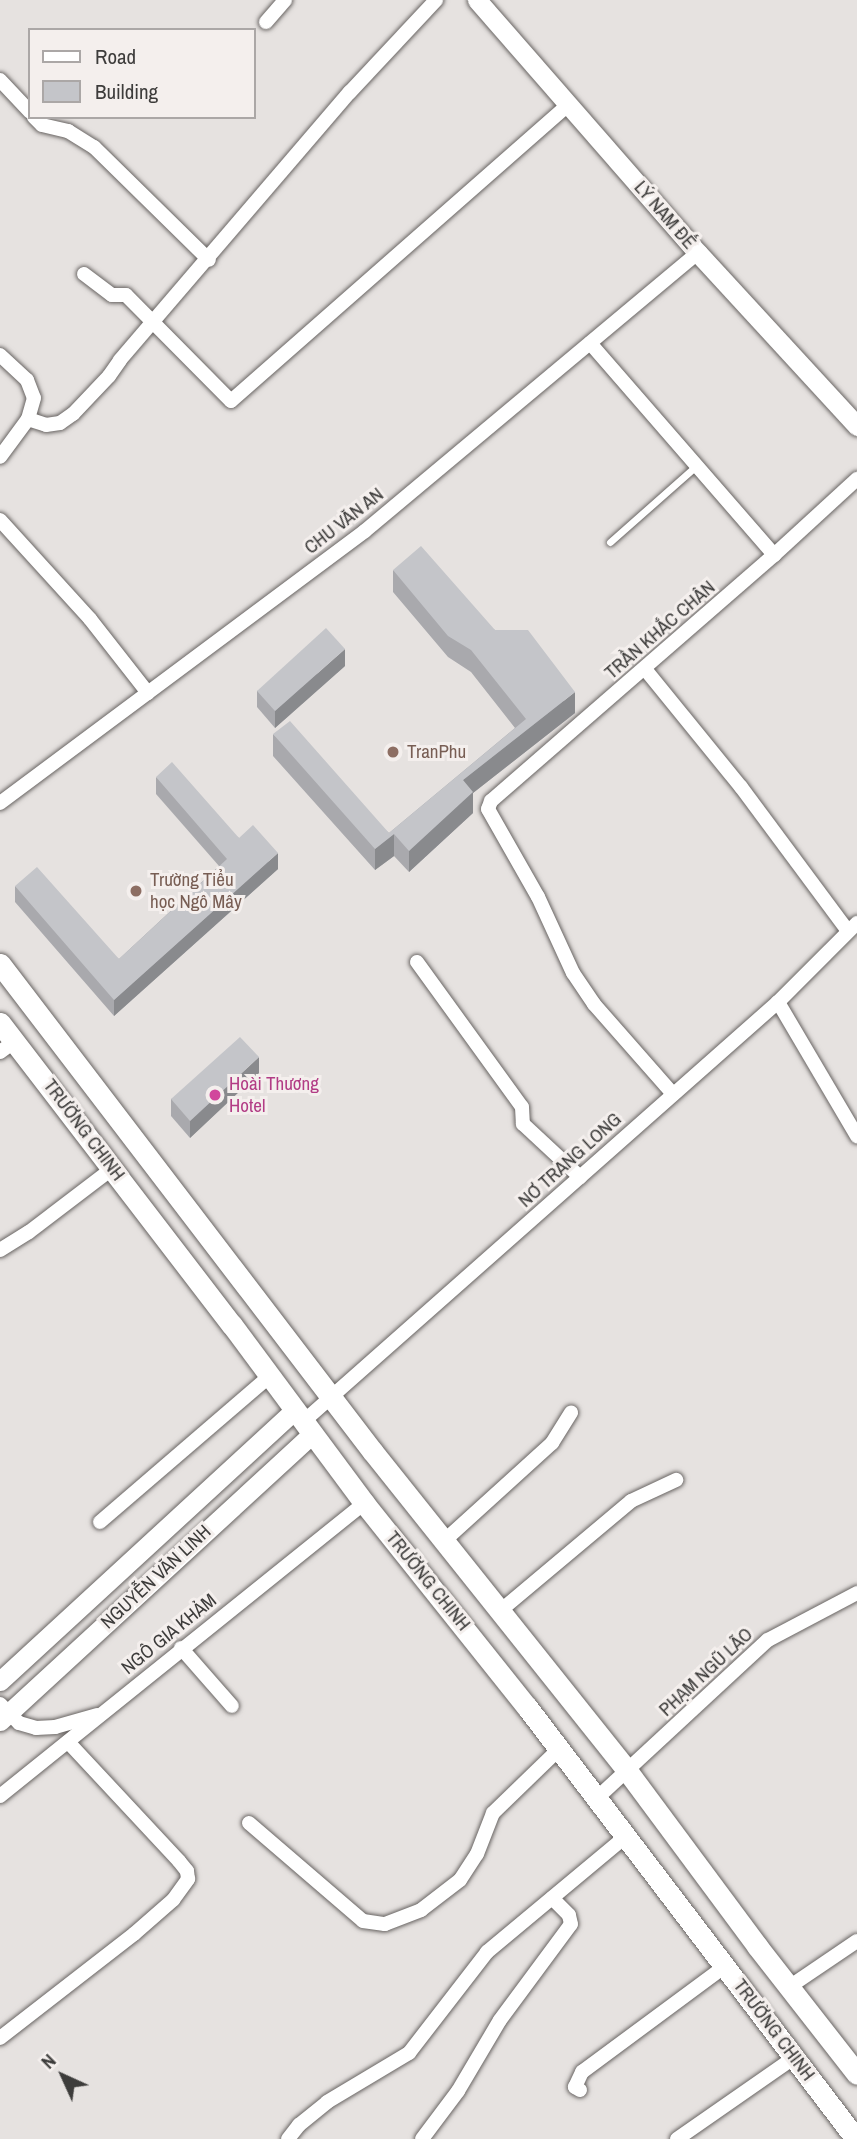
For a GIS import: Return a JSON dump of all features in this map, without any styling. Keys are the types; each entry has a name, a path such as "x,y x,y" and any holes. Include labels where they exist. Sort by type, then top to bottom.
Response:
{"main road":[{"name":"TRƯỜNG CHINH","path":"0,964 331,1397 628,1772 857,2074"},
{"name":"TRƯỜNG CHINH","path":"0,1023 8,1047 113,1168 364,1503 437,1591 856,2139"}],"street":[{"path":"266,22 285,0"},
{"path":"29,419 46,425 60,423 73,414 155,323 350,92 436,0"},
{"name":"LÝ NAM ĐẾ","path":"477,0 698,253 857,425"},
{"path":"0,80 28,110"},
{"path":"84,274 112,295 126,295 231,401 569,104"},
{"path":"36,119 42,125 68,131 94,146 209,260"},
{"name":"CHU VĂN AN","path":"0,803 365,531 698,253"},
{"path":"590,343 774,555"},
{"path":"0,355 19,370 32,389 34,398 29,419 0,457"},
{"name":"TRẦN KHẮC CHÂN","path":"673,1094 583,989 538,897 488,809 491,801 645,669 857,479"},
{"path":"0,520 90,619 148,693"},
{"path":"645,669 853,927"},
{"name":"NƠ TRANG LONG","path":"304,1421 778,1002 853,927"},
{"path":"417,962 522,1107 523,1124 580,1177"},
{"path":"778,1002 857,1136"},
{"path":"0,1250 29,1232 113,1168"},
{"path":"100,1522 270,1376"},
{"path":"444,1541 552,1443 571,1413"},
{"name":"NGUYỄN VĂN LINH","path":"0,1681 304,1421"},
{"name":"NGUYỄN VĂN LINH","path":"3,1713 304,1421"},
{"path":"500,1611 631,1501 676,1480"},
{"name":"NGÔ GIA KHẢM","path":"0,1796 109,1711 181,1648 364,1503"},
{"name":"PHẠM NGŨ LÃO","path":"596,1799 768,1640 857,1593"},
{"path":"181,1648 232,1706"},
{"path":"3,1713 26,1726 36,1728 55,1727 109,1711"},
{"path":"0,2038 134,1934 173,1900 188,1878 187,1871 68,1742"},
{"path":"249,1823 363,1921 385,1924 421,1910 460,1880 477,1854 493,1813 559,1749"},
{"path":"288,2139 299,2125 327,2102 409,2053 473,1966 626,1836"},
{"path":"422,2139 458,2091 500,2020 571,1924 569,1915 552,1898"},
{"path":"789,1987 857,1941"},
{"path":"580,2090 575,2087 582,2072 725,1966"},
{"path":"677,2139 795,2057"}],"lane":[{"path":"610,542 696,466"}],"building":[{"path":"421,546 495,630 528,630 575,692 463,780 473,792 409,851 394,834 375,849 273,734 290,721 389,833 526,719 471,650 448,636 393,570"},
{"path":"326,628 345,649 275,711 257,691"},
{"path":"172,762 239,838 253,825 278,853 114,1000 15,886 37,867 119,959 227,859 156,777"},
{"path":"240,1037 259,1057 190,1121 171,1099"}],"place":[{"name":"TranPhu","path":"393,752"},
{"name":"Trường Tiểu học Ngô Mây","path":"136,891"},
{"name":"Hoài Thương Hotel","path":"215,1095"}]}
